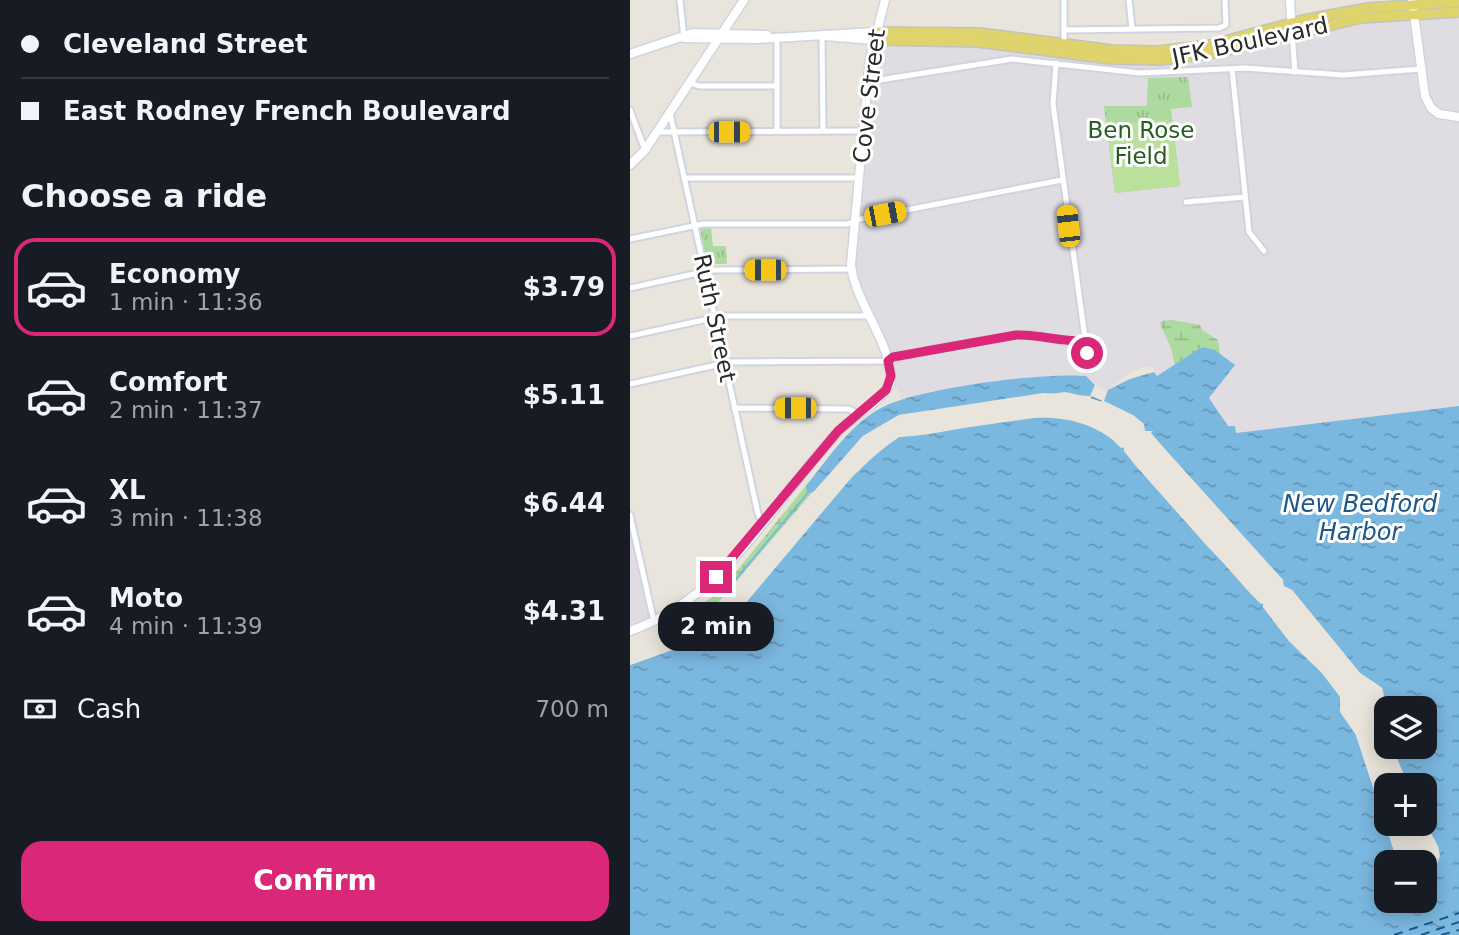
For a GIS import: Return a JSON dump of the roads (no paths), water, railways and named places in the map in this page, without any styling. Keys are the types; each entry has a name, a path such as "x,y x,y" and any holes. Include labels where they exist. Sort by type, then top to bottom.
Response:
{"main road":[{"path":"630,165 645,150 744,0"},
{"name":"Cove Street","path":"885,0 874,36 867,82 852,269 868,316 888,361"},
{"path":"1290,0 1292,28"},
{"name":"JFK Boulevard","path":"874,36 1122,51 1169,51 1361,18 1413,6 1459,2"},
{"path":"1413,6 1424,96 1431,108 1443,116 1459,117"},
{"name":"JFK Boulevard","path":"1413,6 1459,12"},
{"path":"630,54 693,33 721,36 822,36 836,39 874,36"},
{"path":"630,631 681,607 705,589 838,431 883,393 890,380 888,361"}],"street":[{"path":"680,0 684,38"},
{"path":"1064,0 1064,48"},
{"path":"1129,0 1132,28"},
{"path":"1066,30 1219,28 1226,25 1225,0"},
{"path":"1292,28 1295,72"},
{"path":"775,36 777,131"},
{"path":"822,36 823,131"},
{"path":"867,82 1002,59 1140,73 1232,69 1364,75 1421,69"},
{"path":"1056,63 1053,104 1085,341 1085,364"},
{"path":"1232,69 1249,232 1253,242 1264,251"},
{"path":"690,83 699,86 777,86"},
{"path":"630,110 645,150"},
{"name":"Ruth Street","path":"670,113 758,514 763,522"},
{"path":"657,132 862,131"},
{"path":"684,178 858,178"},
{"path":"630,239 695,225 854,221 1062,180"},
{"path":"1186,202 1245,197"},
{"path":"630,288 705,272 852,269"},
{"path":"630,336 715,318 868,316"},
{"path":"630,384 725,363 888,361 927,350 1016,335 1034,334 1064,342 1085,341"},
{"path":"734,408 849,409 858,414"},
{"path":"630,515 654,622"}],"water":[{"name":"New Bedford Harbor","path":"1202,347 1215,350 1235,365 1209,398 1228,426 1235,426 1236,433 1459,406 1459,935 630,935 630,665 709,636 733,618 832,498 876,454 899,437 1043,418 1071,421 1097,430 1121,447 1124,445 1124,451 1135,465 1208,547 1263,603 1263,607 1289,641 1322,673 1340,697 1340,712 1356,735 1374,790 1374,836 1389,836 1394,850 1374,850 1374,913 1437,913 1437,864 1440,856 1433,836 1437,836 1437,773 1403,773 1397,759 1437,759 1437,696 1383,696 1382,688 1360,673 1292,590 1282,585 1283,580 1155,438 1142,429 1144,424 1126,412 1065,392 899,415 863,436 815,491 807,494 806,486 851,431 873,413 903,399 984,383 1042,376 1086,376 1095,385 1108,390 1152,368 1157,376"}],"waterway":[{"path":"732,584 807,494"}],"park label":[{"name":"Ben Rose Field","path":"1141,143"}]}
